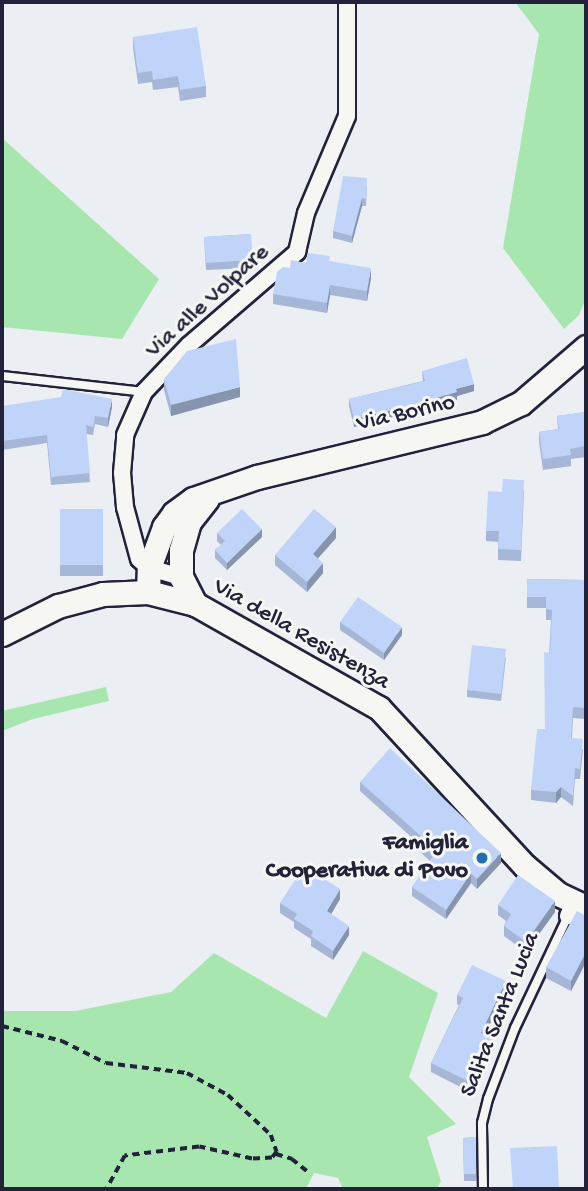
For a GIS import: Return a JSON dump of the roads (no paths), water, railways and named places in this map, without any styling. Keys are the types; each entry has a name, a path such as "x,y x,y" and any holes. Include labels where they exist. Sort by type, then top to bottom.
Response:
{"street":[{"name":"Via alle Volpare","path":"149,568 138,559 132,541 122,474 125,435 144,392 223,315 297,252 306,213 347,116 347,2"},
{"name":"Via Borino","path":"148,592 149,568 158,541 174,513 193,499 284,470 482,422 521,402 586,347"},
{"path":"195,604 181,577 183,536 196,510 216,490"},
{"path":"149,568 181,577"},
{"name":"Via della Resistenza","path":"2,634 37,615 103,594 148,592 195,604 379,708 525,866 576,909"}],"lane":[{"name":"Via alle Volpare","path":"2,376 144,392"},
{"name":"Salita Santa Lucia","path":"484,1189 482,1123 488,1099 515,1028 576,909"}],"place":[{"name":"Famiglia Cooperativa di Povo","path":"482,858"}]}
